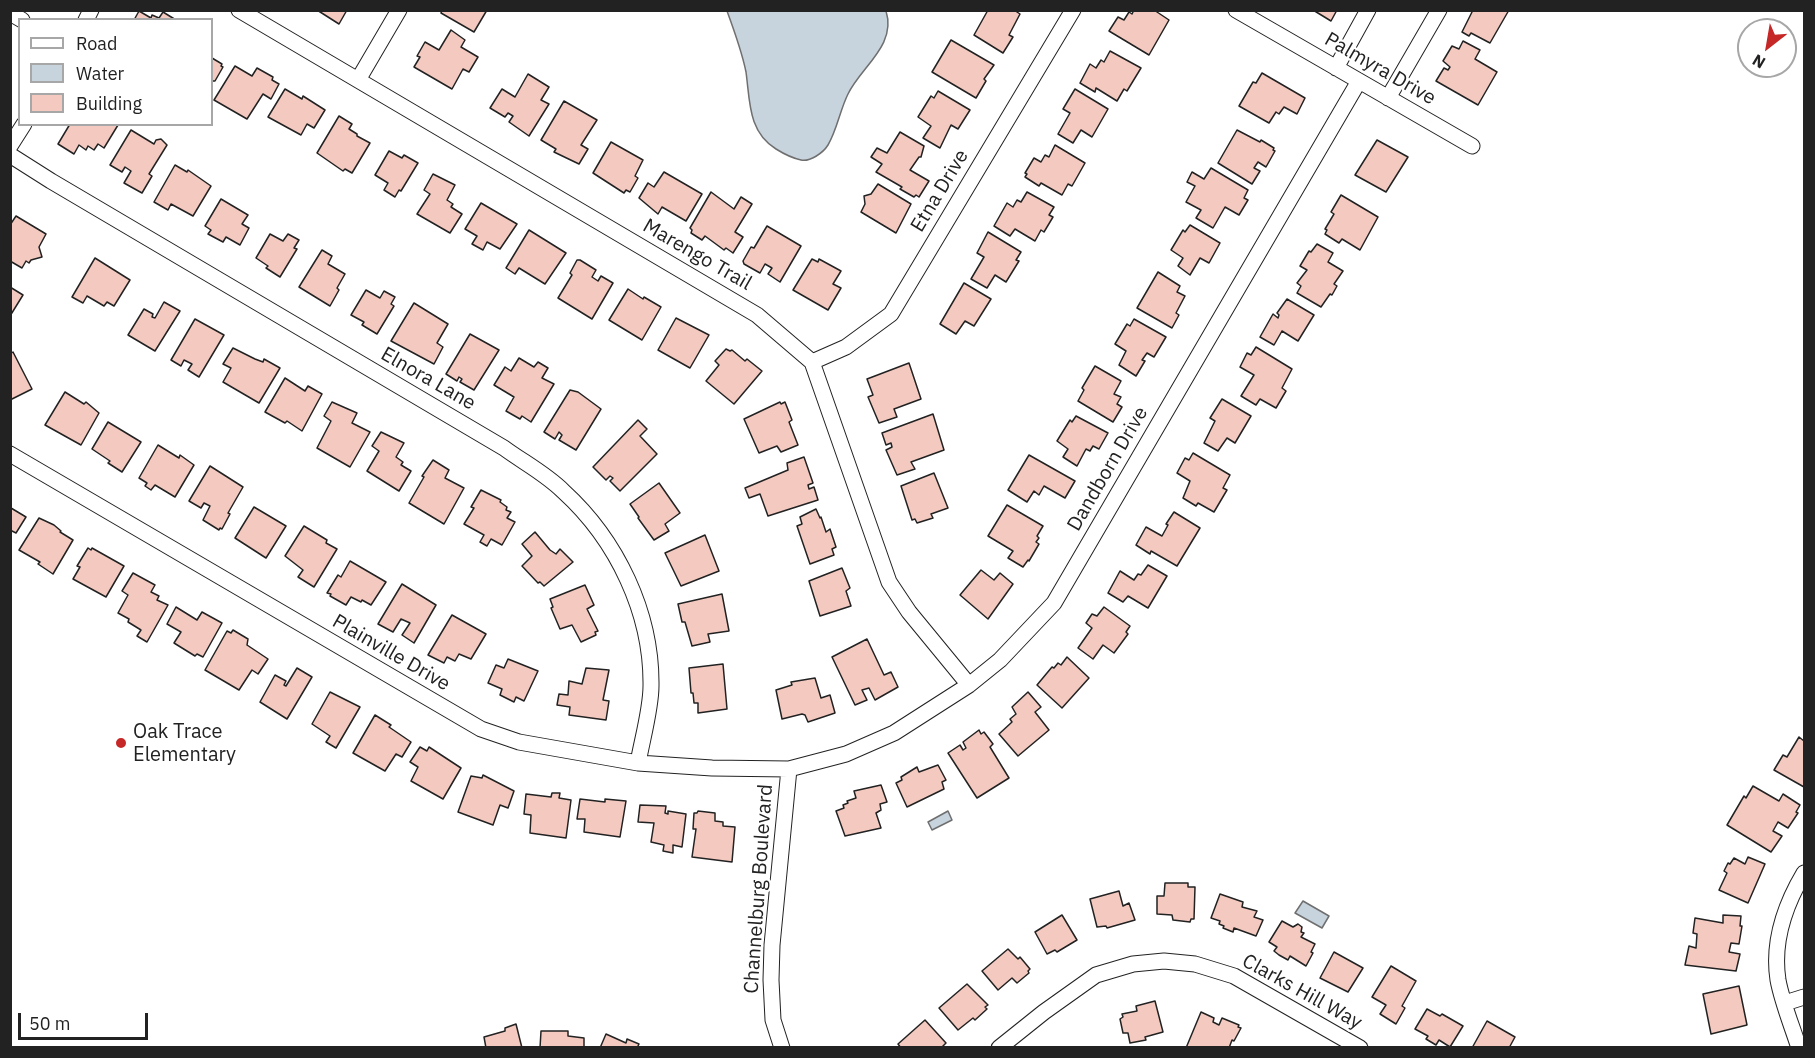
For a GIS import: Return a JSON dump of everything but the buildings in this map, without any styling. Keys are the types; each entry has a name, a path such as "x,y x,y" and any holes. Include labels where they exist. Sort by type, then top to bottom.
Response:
{"street":[{"name":"Marengo Trail","path":"239,10 758,315 812,362 889,582 909,612 969,685"},
{"path":"358,80 399,10"},
{"name":"Etna Drive","path":"812,362 846,347 891,314 1073,10"},
{"name":"Palmyra Drive","path":"1236,10 1472,146"},
{"path":"1336,68 1368,10"},
{"path":"1388,98 1439,10"},
{"name":"Dandborn Drive","path":"789,769 846,754 894,733 969,685 1000,660 1054,603 1359,81"},
{"path":"10,146 23,126"},
{"name":"Elnora Lane","path":"10,155 504,448 562,489 591,519 610,544 630,582 647,642 651,687 638,763"},
{"name":"Plainville Drive","path":"10,454 481,729 519,742 638,763 712,768 789,769"},
{"name":"Channelburg Boulevard","path":"782,1047 774,1020 771,980 772,945 789,769"},
{"path":"1799,1047 1778,981 1777,950 1782,919 1791,894 1804,873"},
{"name":"Clarks Hill Way","path":"999,1047 1096,975 1133,964 1164,961 1195,964 1234,976 1360,1047"},
{"path":"1785,1003 1804,997"}],"water":[{"path":"727,11 886,11 887,35 876,55 848,94 828,145 816,156 808,160 791,157 776,149 760,134 752,115 746,72"},
{"path":"948,811 952,820 932,830 928,822"},
{"path":"1303,901 1329,916 1322,928 1295,913"}],"place":[{"name":"Oak Trace Elementary","path":"121,743"}]}
